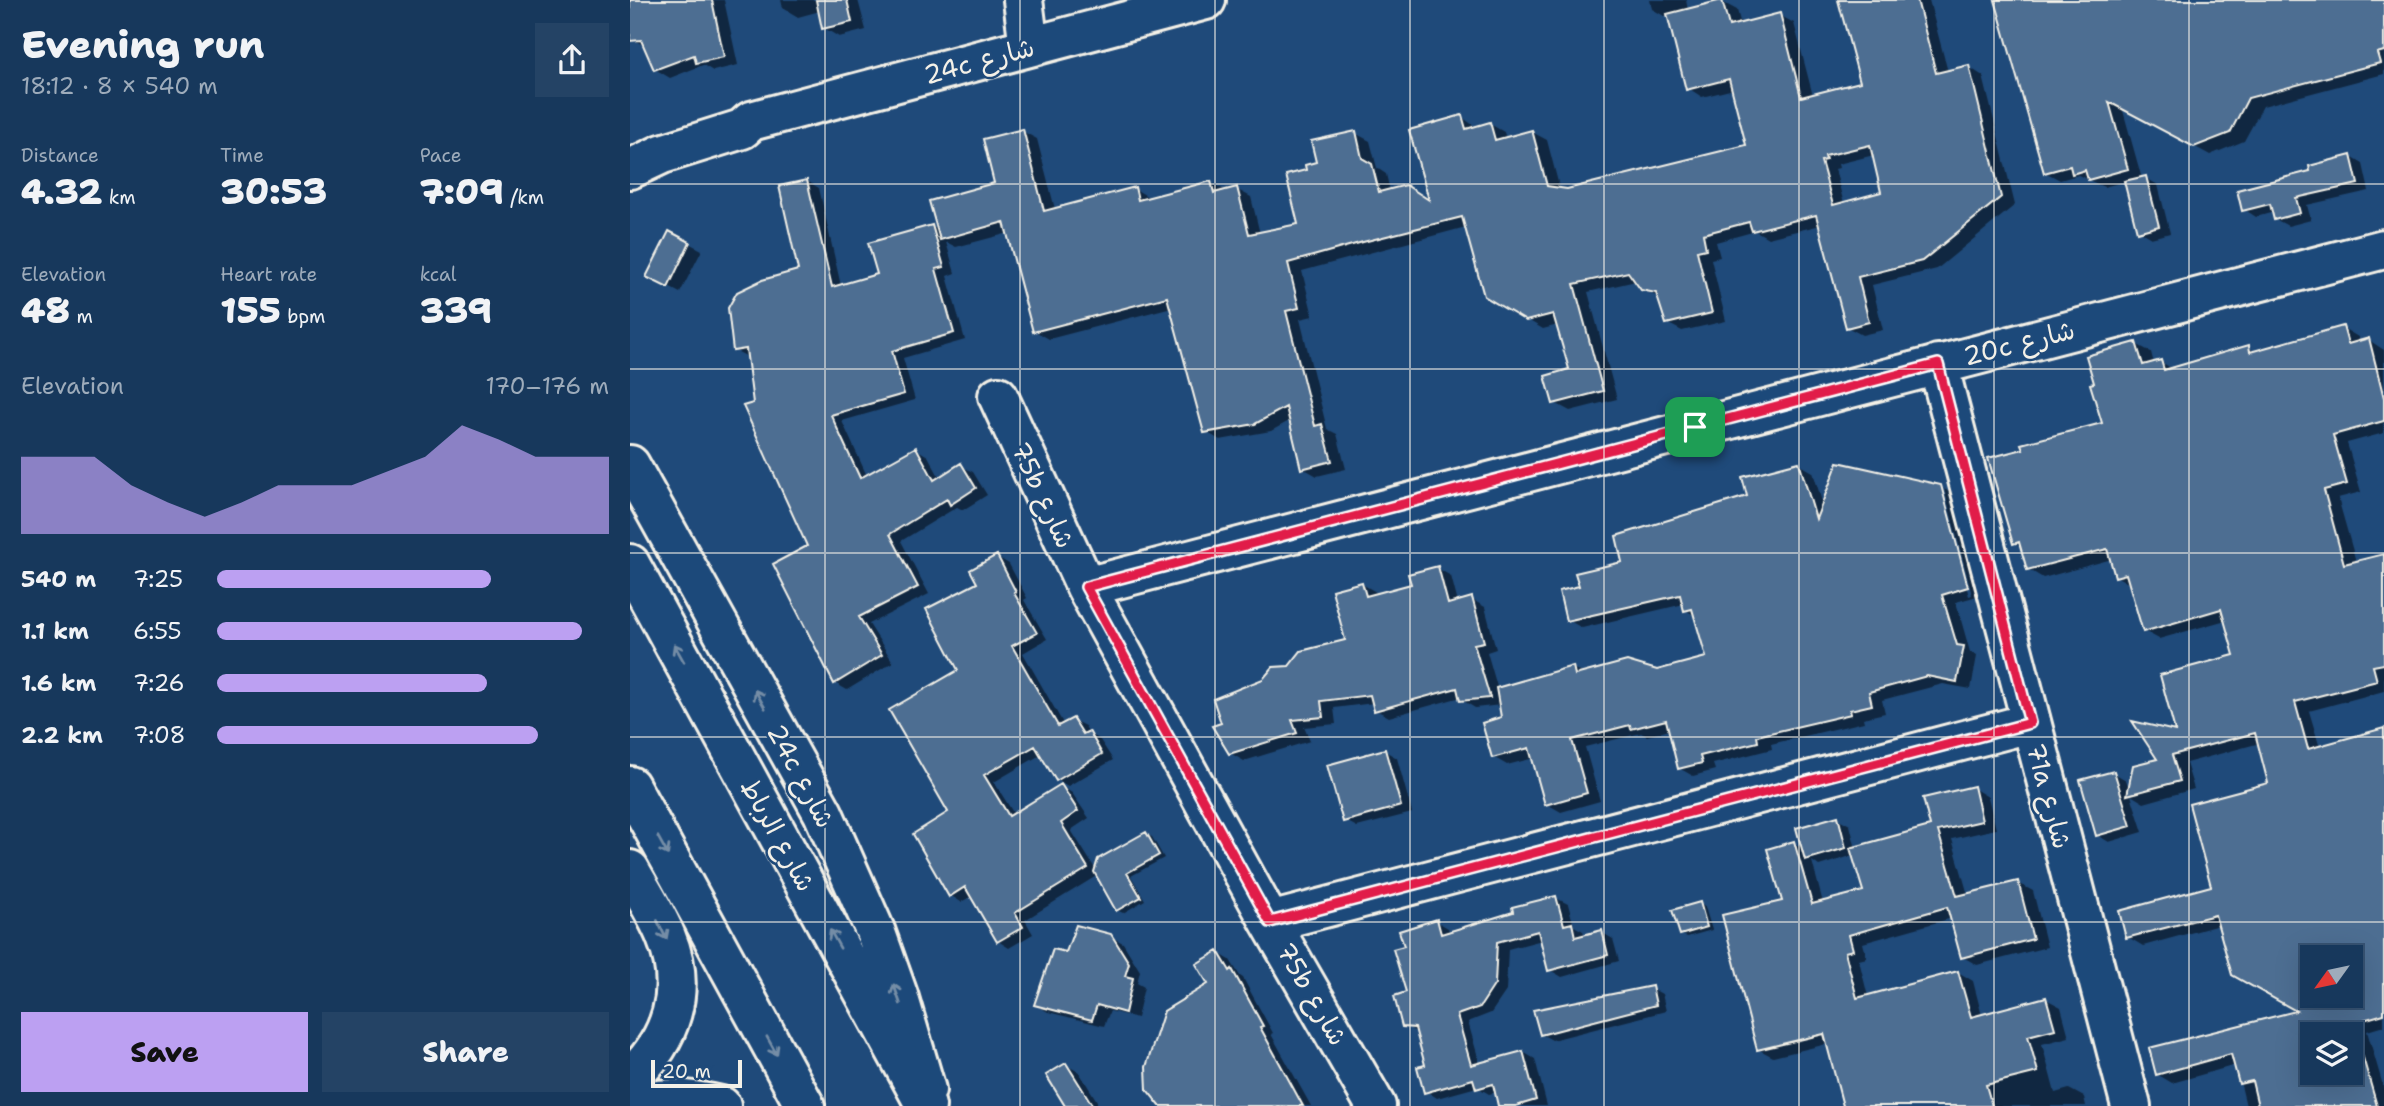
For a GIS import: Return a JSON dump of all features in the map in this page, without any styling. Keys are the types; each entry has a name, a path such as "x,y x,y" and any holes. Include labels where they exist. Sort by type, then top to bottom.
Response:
{"main road":[{"path":"1023,0 1029,47"},
{"name":"24c شارع","path":"630,169 662,154 742,129 751,121 1206,0"},
{"name":"24c شارع","path":"630,143 738,118 751,121"},
{"name":"20c شارع","path":"1086,587 2384,249"},
{"name":"71a شارع","path":"1938,364 2131,1106"},
{"name":"75b شارع","path":"998,396 1086,587 1270,922 1376,1106"},
{"name":"24c شارع","path":"630,465 834,836 876,933 898,995 928,1106"},
{"name":"شارع الرباط","path":"630,564 928,1106"},
{"path":"1270,922 2030,723"},
{"path":"630,786 805,1106"},
{"path":"630,870 666,936 673,957 676,981 675,1004 659,1046 630,1078"},
{"path":"631,1106 669,1097 721,1106"}],"building":[{"path":"630,0 712,0 724,57 696,63 694,55 654,70 641,40 630,41"},
{"path":"816,0 847,0 852,22 822,29"},
{"path":"1722,0 1729,26 1780,13 1801,97 1860,82 1838,0 1917,0 1936,73 1969,65 2001,197 1922,261 1858,277 1869,322 1846,328 1816,215 1752,231 1749,222 1703,234 1706,249 1697,251 1712,313 1666,324 1656,293 1641,290 1628,272 1574,284 1603,391 1553,404 1545,376 1569,369 1553,314 1526,321 1484,296 1462,217 1288,263 1299,308 1286,311 1315,426 1322,424 1332,461 1301,469 1286,407 1255,424 1204,433 1167,297 1033,332 1004,222 940,240 929,201 994,183 983,139 1023,129 1044,211 1135,187 1138,200 1211,181 1214,193 1237,187 1249,234 1298,224 1286,175 1306,170 1305,165 1316,162 1311,141 1356,131 1362,158 1372,164 1379,192 1406,185 1429,200 1409,130 1462,115 1466,129 1490,122 1495,140 1532,130 1547,186 1567,189 1746,145 1729,79 1686,90 1667,14","holes":["1870,145 1881,192 1833,205 1821,161 1826,160 1825,156"]},
{"path":"1995,0 2384,0 2384,51 2377,53 2380,63 2248,98 2230,133 2194,147 2109,102 2128,169 2088,180 2085,170 2072,174 2070,166 2044,173"},
{"path":"2351,155 2358,184 2296,198 2300,213 2274,220 2270,204 2242,211 2237,190 2310,171 2309,166"},
{"path":"2146,176 2159,226 2137,232 2124,181"},
{"path":"807,180 832,287 877,274 868,243 932,225 944,267 936,269 954,333 892,351 904,394 831,415 860,478 916,447 934,480 961,463 976,488 950,505 947,499 890,534 918,587 859,617 882,655 834,684 773,564 807,546 743,406 753,403 746,349 733,351 728,308 737,292 762,280 798,270 779,186"},
{"path":"669,231 690,242 668,288 646,277"},
{"path":"2343,326 2348,344 2369,338 2384,398 2384,421 2333,435 2347,484 2324,490 2344,564 2384,554 2384,664 2373,666 2377,681 2295,702 2308,749 2384,728 2384,1014 2356,1022 2300,1022 2300,1085 2363,1085 2363,1058 2377,1106 2258,1106 2252,1081 2239,1084 2231,1054 2156,1075 2149,1048 2296,1011 2232,975 2215,915 2126,938 2119,911 2211,886 2189,804 2268,783 2255,733 2172,755 2180,781 2127,795 2133,765 2157,759 2132,721 2175,731 2160,675 2234,655 2221,609 2143,632 2126,574 2115,577 2107,549 2027,570 2019,542 2013,544 1988,458 2023,449 2021,444 2102,423 2090,384 2094,383 2086,356 2136,342 2143,365 2161,360 2164,370 2249,345 2250,352"},
{"path":"1799,462 1816,519 1838,462 1941,485 1968,587 1942,595 1957,645 1964,646 1957,682 1927,676 1869,692 1872,705 1850,710 1851,714 1757,736 1758,742 1700,756 1702,763 1678,769 1666,720 1631,729 1630,725 1572,740 1587,793 1545,805 1529,748 1492,758 1482,723 1501,717 1496,688 1573,666 1575,675 1627,661 1657,670 1706,657 1692,609 1684,611 1680,595 1566,621 1559,591 1579,586 1575,573 1622,562 1616,536 1747,496 1742,477"},
{"path":"997,555 1016,592 1014,593 1037,633 1012,646 1058,726 1073,718 1083,734 1089,731 1102,754 1056,781 1035,746 984,775 1009,816 1061,784 1078,811 1061,823 1088,868 1015,913 1023,927 997,942 965,887 949,897 913,834 948,812 889,710 958,670 926,609 977,583 970,570"},
{"path":"1438,566 1448,604 1472,597 1484,642 1474,644 1490,698 1460,701 1457,688 1374,711 1370,695 1321,701 1323,717 1292,720 1297,733 1229,754 1212,726 1221,723 1213,699 1263,679 1273,667 1289,666 1301,651 1345,640 1332,590 1362,582 1366,596 1411,584 1408,574"},
{"path":"1385,749 1401,806 1343,822 1327,765"},
{"path":"2114,771 2131,826 2096,836 2080,780"},
{"path":"1974,786 1982,821 1938,831 1957,896 2018,881 2033,939 1961,958 1947,907 1849,935 1853,950 1845,952 1857,998 1958,971 1971,1017 2046,997 2055,1029 2028,1036 2038,1072 1986,1085 1992,1106 1843,1106 1824,1034 1757,1050 1722,915 1782,901 1767,849 1794,841 1812,904 1863,891 1850,848 1930,826 1923,798"},
{"path":"1838,816 1846,848 1805,860 1796,828"},
{"path":"1146,832 1159,855 1127,873 1141,897 1116,911 1094,872 1098,859"},
{"path":"1556,896 1564,925 1572,923 1575,937 1602,930 1608,955 1548,971 1538,931 1497,942 1495,984 1480,1007 1457,1015 1471,1065 1523,1051 1536,1100 1516,1106 1498,1106 1493,1084 1476,1089 1473,1079 1424,1093 1417,1067 1425,1065 1415,1028 1402,1027 1394,996 1406,992 1393,949 1404,946 1399,931 1437,919 1441,934 1513,912 1512,907"},
{"path":"1700,902 1707,927 1680,935 1672,910"},
{"path":"1076,925 1111,934 1129,963 1125,976 1133,978 1125,1013 1097,1005 1092,1020 1034,1005 1053,949 1066,952"},
{"path":"1218,951 1230,971 1232,969 1303,1106 1160,1106 1147,1090 1146,1067 1164,1011 1208,984 1196,964"},
{"path":"1652,986 1656,1005 1540,1035 1533,1010"},
{"path":"1066,1063 1093,1106 1065,1106 1046,1075"}],"route":[{"path":"1938,364 2030,723 1270,922 1086,587 1695,427 1938,364"}]}
